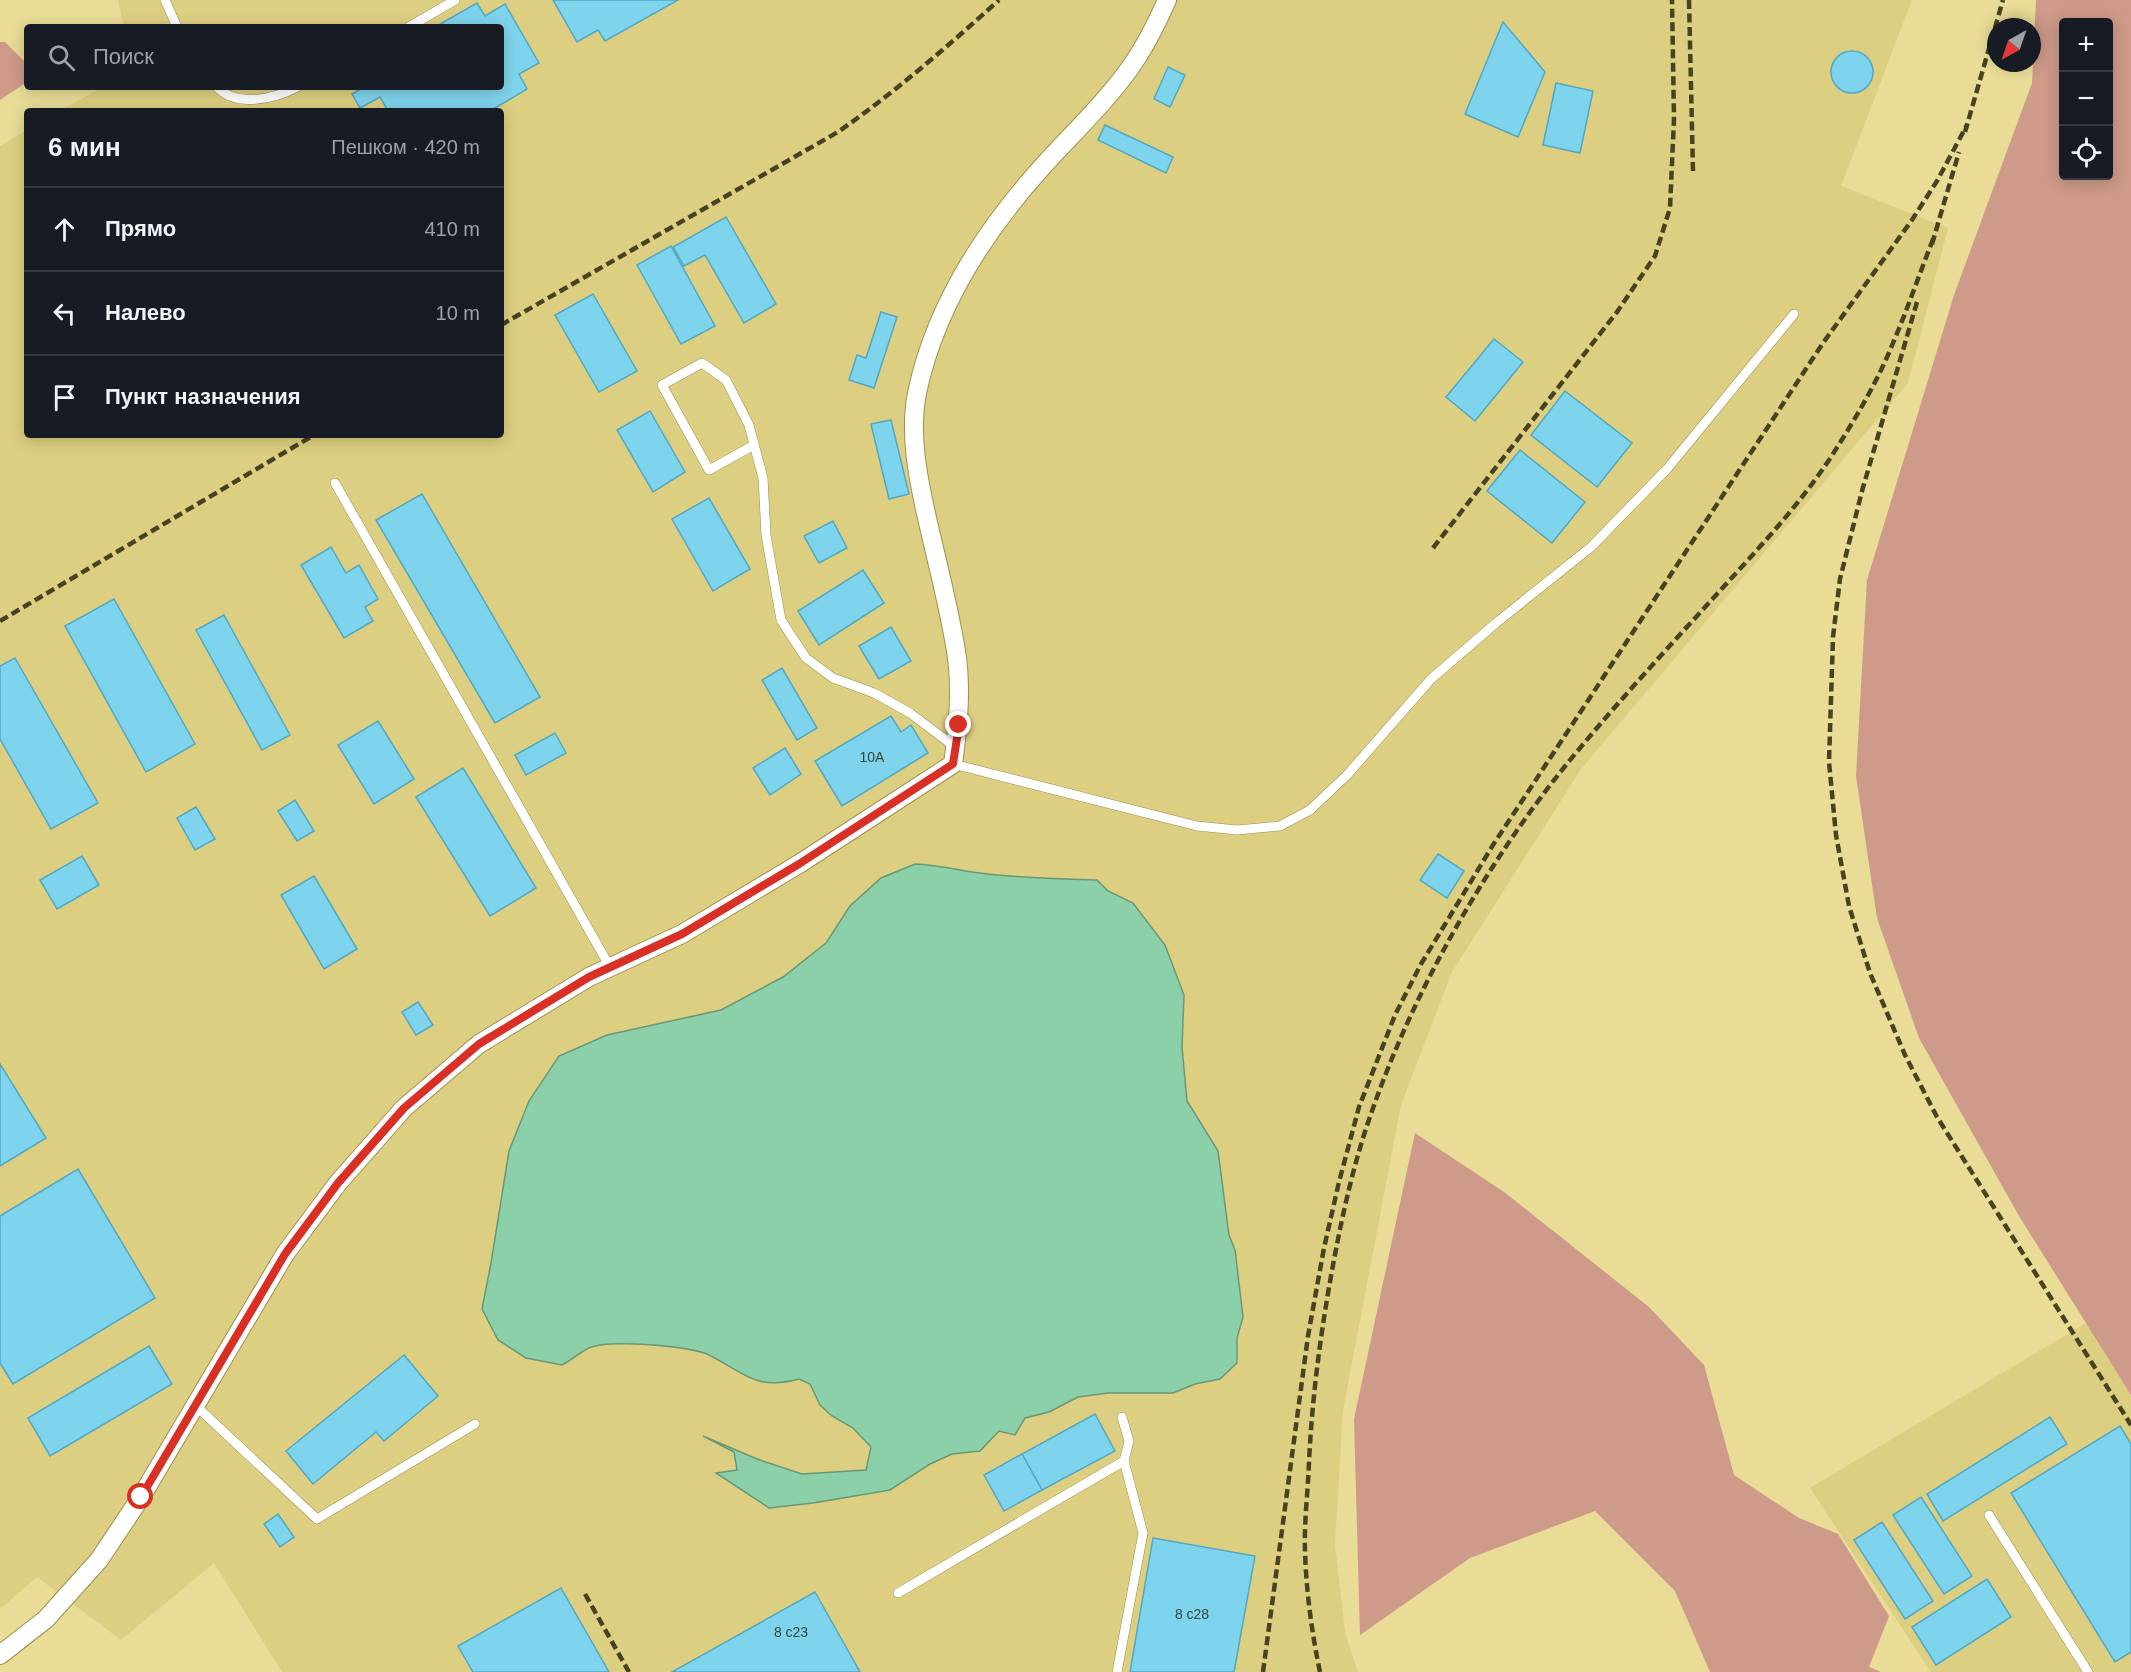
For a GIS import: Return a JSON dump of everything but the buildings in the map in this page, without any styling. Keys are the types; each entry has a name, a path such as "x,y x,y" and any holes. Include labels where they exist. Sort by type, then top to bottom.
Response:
{"street":[{"path":"0,1655 46,1619 99,1560 141,1497 285,1254 338,1183 404,1108 479,1044 589,977 682,934 760,888 799,864 954,756 959,725 957,653 920,485 915,445 917,394 933,338 965,270 1000,217 1130,68 1167,0"}],"lane":[{"path":"165,0 176,24"},
{"path":"414,24 455,0"},
{"path":"220,90 224,95 258,100 288,90"},
{"path":"754,445 709,470 662,385 702,363 726,380 749,425 763,478 766,536 781,620 806,658 833,678 874,693 910,712 954,756 1197,826 1237,830 1280,826 1310,810 1347,775 1431,680 1496,623 1591,547 1667,469 1794,314"},
{"path":"335,483 610,968"},
{"path":"195,1405 317,1519 474,1424"},
{"path":"1117,1672 1143,1533 1124,1461 1129,1441 1122,1417"},
{"path":"898,1593 1124,1461"},
{"path":"1989,1515 2088,1672"}],"shaded area":[{"path":"118,0 1912,0 1841,186 1948,228 1908,383 1581,769 1452,972 1401,1105 1343,1410 1335,1544 1345,1632 1358,1672 282,1672 214,1563 121,1640 37,1577 0,1609 0,146 24,132 24,438 504,438 504,108 65,108 97,90 504,90 504,24 123,24"},
{"path":"2036,0 2131,0 2131,1395 2019,1216 1919,1038 1877,918 1856,776 1867,580 1954,295 2032,83 2033,72 2041,72 2041,18 2035,18"},
{"path":"0,42 5,42 24,61 24,84 0,100"},
{"path":"915,864 1009,876 1097,880 1108,891 1133,903 1165,945 1184,995 1182,1047 1187,1101 1218,1151 1229,1235 1235,1250 1243,1317 1237,1338 1237,1363 1220,1379 1195,1384 1173,1393 1108,1393 1078,1397 1049,1412 1025,1418 1015,1435 999,1431 980,1451 952,1454 930,1464 890,1490 769,1508 716,1473 737,1470 734,1452 703,1436 757,1459 802,1474 866,1470 871,1447 853,1428 832,1416 820,1405 810,1384 799,1379 771,1383 761,1381 742,1374 709,1355 685,1349 631,1344 599,1345 589,1348 562,1365 526,1358 498,1340 482,1309 509,1151 529,1101 559,1056 607,1035 721,1010 783,977 826,943 850,906 881,878"},
{"path":"1415,1133 1504,1192 1649,1307 1704,1365 1734,1475 1799,1518 1838,1534 1889,1616 1869,1667 1881,1672 1710,1672 1675,1591 1595,1511 1470,1558 1360,1635 1354,1419"},
{"path":"2096,1317 2131,1372 2131,1672 1931,1672 1810,1488"}],"railway":[{"path":"504,323 838,132 920,69 999,0"},
{"path":"1433,548 1617,312 1655,256 1670,208 1674,119 1672,0"},
{"path":"1689,0 1693,171"},
{"path":"1965,132 2003,0"},
{"path":"1263,1672 1308,1336 1324,1248 1359,1107 1395,1015 1421,964 1493,845 1823,343 1912,220 1937,181 1967,125"},
{"path":"1932,244 1959,152"},
{"path":"1320,1672 1308,1596 1305,1540 1310,1438 1317,1369 1331,1276 1348,1193 1365,1131 1389,1065 1431,974 1455,930 1536,803 1621,700 1777,528 1831,457 1880,373 1934,237"},
{"path":"1917,302 1862,491 1840,579 1833,637 1829,762 1836,835 1849,906 1870,973 1905,1055 1937,1117 2131,1425"},
{"path":"0,621 309,438"},
{"path":"585,1594 629,1672"}],"route":[{"path":"141,1497 285,1254 338,1183 404,1108 479,1044 589,977 682,934 799,864 953,764 959,725"}]}
